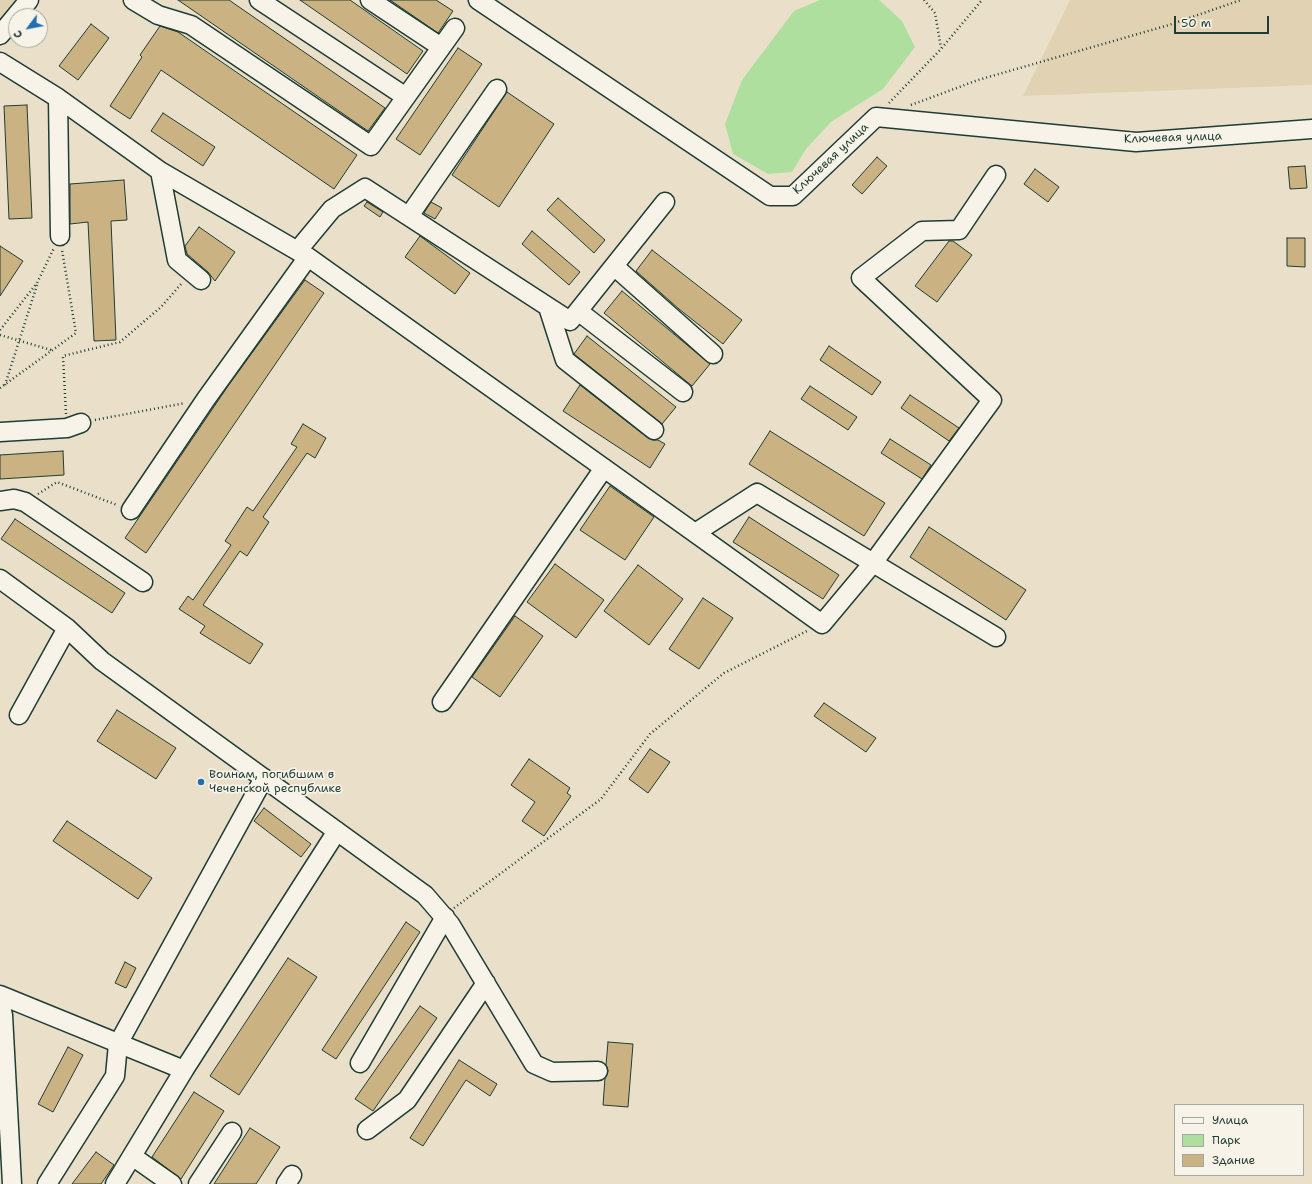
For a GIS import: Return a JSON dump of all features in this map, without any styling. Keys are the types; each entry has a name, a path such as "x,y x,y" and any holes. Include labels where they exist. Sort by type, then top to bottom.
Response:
{"street":[{"path":"0,35 29,0"},
{"path":"134,0 158,15 191,25 371,146 455,28"},
{"path":"259,0 406,97"},
{"path":"370,0 441,47"},
{"name":"Ключевая улица","path":"478,0 770,196 793,196 876,117 1136,142 1312,129"},
{"path":"0,62 58,98 160,171 303,254 822,624 873,563 992,400 861,278 922,231 959,230 996,175"},
{"path":"408,216 497,89"},
{"path":"58,98 60,236"},
{"path":"160,171 177,260 196,277"},
{"path":"131,510 332,210 365,188 570,321 664,202"},
{"path":"614,266 713,354"},
{"path":"548,306 565,360 654,430"},
{"path":"578,310 683,392"},
{"path":"0,432 74,426"},
{"path":"442,702 604,468"},
{"path":"695,533 758,493 996,637"},
{"path":"0,501 14,499 25,502 143,582"},
{"path":"0,579 67,628 102,661 425,895 444,917 486,983 534,1064 552,1072 598,1071"},
{"path":"19,715 67,628"},
{"path":"47,1184 115,1076 118,1044 264,778"},
{"path":"115,1184 184,1070 337,831"},
{"path":"360,1063 444,917"},
{"path":"367,1130 407,1100 486,983"},
{"path":"0,995 184,1070"},
{"path":"0,1004 3,1015 12,1184"},
{"path":"198,1184 232,1132"},
{"path":"132,1156 172,1184"}],"path":[{"path":"924,0 934,13 941,49"},
{"path":"876,117 941,49 982,0"},
{"path":"906,106 978,80 1169,25 1241,0"},
{"path":"5,385 37,283 60,236"},
{"path":"0,388 76,333 60,236"},
{"path":"196,277 120,342 63,356 74,426 206,399"},
{"path":"0,330 37,283"},
{"path":"0,335 51,350"},
{"path":"25,502 57,482 131,510"},
{"path":"444,917 461,901 601,799 650,734 724,673 822,624"}],"shaded area":[{"path":"0,0 17,0 11,8 8,8 8,11 0,21"},
{"path":"1070,0 1312,0 1312,85 1023,96"}],"green space":[{"path":"820,0 879,0 902,21 915,47 883,89 831,122 806,149 792,172 768,174 733,154 725,124 742,80 794,11"}],"building":[{"path":"178,0 229,0 385,108 368,131"},
{"path":"300,0 350,0 423,51 407,74"},
{"path":"390,0 436,0 453,11 438,33"},
{"path":"91,24 109,38 78,80 59,66"},
{"path":"160,26 178,32 357,155 334,189 161,70 130,119 110,106 142,57 140,55"},
{"path":"458,48 482,64 420,155 396,139"},
{"path":"507,92 554,124 499,207 452,175"},
{"path":"27,105 32,218 9,219 4,106"},
{"path":"163,113 215,147 203,166 151,131"},
{"path":"877,157 887,166 862,194 852,185"},
{"path":"1305,166 1307,188 1290,189 1288,167"},
{"path":"1035,169 1059,187 1048,202 1024,184"},
{"path":"124,180 127,220 111,221 116,340 94,341 88,222 70,224 70,184"},
{"path":"558,198 605,240 594,253 547,210"},
{"path":"367,202 383,212 380,217 364,206"},
{"path":"431,202 442,208 435,219 424,213"},
{"path":"199,227 235,252 215,281 208,272 187,254 185,246"},
{"path":"532,231 580,272 569,285 522,244"},
{"path":"420,236 470,273 455,294 405,257"},
{"path":"1287,238 1305,238 1305,267 1287,266"},
{"path":"949,241 953,241 972,255 937,302 915,286"},
{"path":"0,246 23,261 0,296"},
{"path":"652,250 742,320 723,344 679,309 636,271"},
{"path":"305,280 324,293 146,553 125,538 228,386"},
{"path":"622,291 710,364 692,386 604,313"},
{"path":"587,336 676,407 662,424 574,354"},
{"path":"829,346 881,382 872,395 820,360"},
{"path":"580,385 648,438 658,440 665,444 650,468 563,411"},
{"path":"810,386 857,417 848,430 801,399"},
{"path":"910,395 959,428 949,441 901,408"},
{"path":"303,424 326,438 315,458 307,453 263,517 269,522 247,556 240,551 203,605 263,644 250,664 200,633 205,626 179,609 188,596 193,600 231,545 225,541 247,507 253,511 297,447 291,444"},
{"path":"770,431 885,503 864,536 749,464"},
{"path":"890,439 931,465 922,479 881,453"},
{"path":"63,451 64,475 0,479 0,455"},
{"path":"610,486 654,517 625,560 580,530"},
{"path":"749,517 839,575 823,599 733,542"},
{"path":"15,519 125,593 112,613 1,539"},
{"path":"929,527 1026,590 1006,620 910,557"},
{"path":"555,564 604,600 576,638 527,602"},
{"path":"638,565 683,599 649,645 604,611"},
{"path":"703,598 733,618 699,669 669,649"},
{"path":"515,616 543,636 500,697 472,677"},
{"path":"824,703 876,738 866,752 814,716"},
{"path":"117,710 176,748 156,779 97,741"},
{"path":"650,749 670,762 648,793 629,779"},
{"path":"529,759 570,788 567,793 571,796 544,836 522,821 535,802 511,785"},
{"path":"264,808 311,844 301,857 254,821"},
{"path":"67,821 152,878 138,899 53,841"},
{"path":"406,922 420,932 336,1059 322,1050"},
{"path":"288,958 317,977 239,1095 210,1076"},
{"path":"125,962 136,968 126,988 115,983"},
{"path":"420,1006 437,1018 373,1111 355,1099"},
{"path":"608,1042 633,1044 628,1107 603,1105 605,1078 608,1071 606,1065"},
{"path":"68,1047 83,1055 53,1112 38,1104"},
{"path":"459,1060 497,1084 490,1096 466,1080 423,1146 410,1138"},
{"path":"194,1092 224,1111 181,1179 152,1157"},
{"path":"250,1128 280,1147 256,1184 214,1184"},
{"path":"96,1152 114,1165 101,1184 72,1184"}],"place":[{"name":"Воинам, погибшим в Чеченской республике","path":"201,782"}]}
